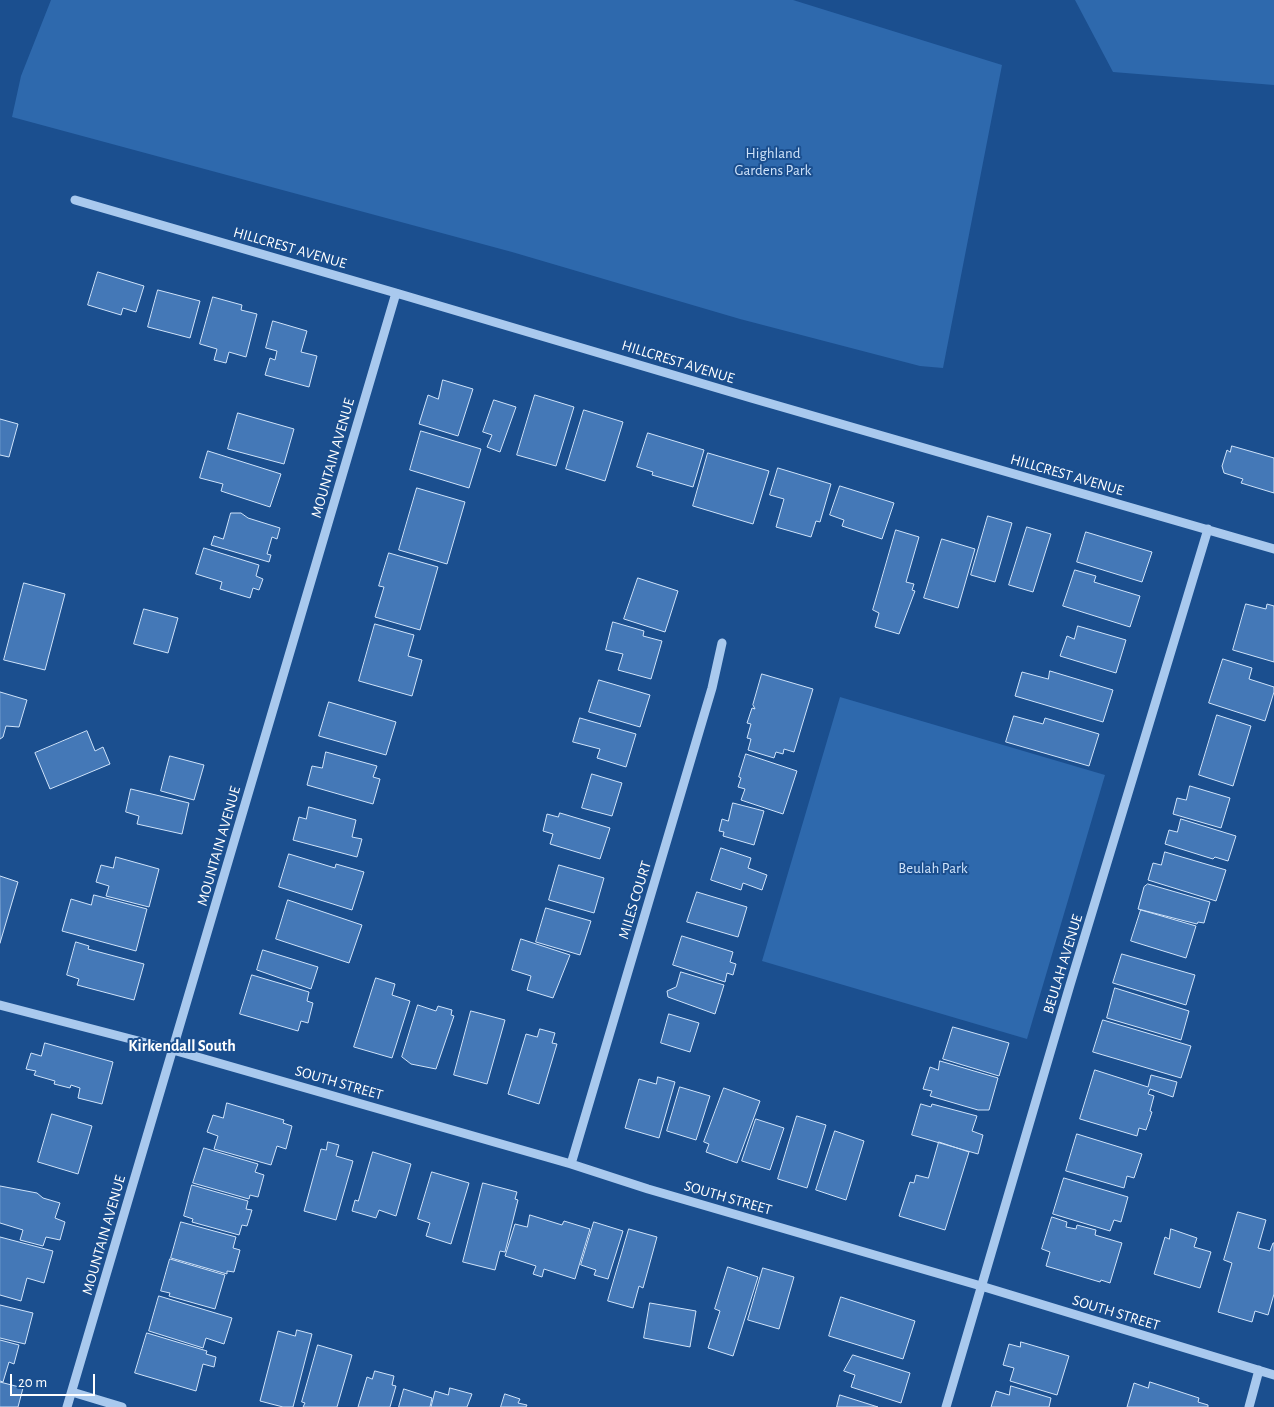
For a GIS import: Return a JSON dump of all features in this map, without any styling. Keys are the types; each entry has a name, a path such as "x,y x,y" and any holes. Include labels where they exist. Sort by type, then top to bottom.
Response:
{"street":[{"name":"HILLCREST AVENUE","path":"75,200 1274,549"},
{"name":"MOUNTAIN AVENUE","path":"68,1407 396,293"},
{"name":"BEULAH AVENUE","path":"946,1407 1208,529"},
{"name":"MILES COURT","path":"571,1164 710,697 722,643"},
{"name":"SOUTH STREET","path":"0,1005 173,1050 571,1164 648,1189 981,1286 1274,1375"},
{"path":"1249,1407 1259,1370"},
{"path":"72,1392 122,1407"}],"green space":[{"name":"Highland Gardens Park","path":"51,0 793,0 1002,65 943,368 920,366 740,319 512,252 12,117 21,76"},
{"path":"1075,0 1274,0 1274,85 1113,72"},
{"name":"Beulah Park","path":"840,697 1105,775 1027,1039 762,961"}],"building":[{"path":"98,272 144,286 136,312 123,308 121,315 88,305"},
{"path":"158,290 200,301 190,338 148,327"},
{"path":"213,297 242,305 241,310 257,314 246,357 229,352 226,363 214,360 217,349 200,344"},
{"path":"273,321 307,331 301,352 317,356 309,387 265,375 270,358 275,360 277,351 266,348"},
{"path":"443,380 473,389 458,436 419,424 428,395 438,399"},
{"path":"535,395 574,407 556,466 517,455"},
{"path":"494,400 516,407 500,452 487,447 492,435 483,432"},
{"path":"584,410 623,422 605,481 566,469"},
{"path":"238,413 294,429 284,464 228,449"},
{"path":"0,419 18,424 9,457 0,455"},
{"path":"421,431 481,449 469,488 410,470"},
{"path":"648,433 704,450 693,487 652,475 653,472 637,467"},
{"path":"1232,446 1274,458 1274,493 1241,483 1243,479 1224,473 1222,466 1227,450 1230,452"},
{"path":"208,451 281,474 270,507 221,491 223,484 200,478"},
{"path":"708,453 769,471 753,524 693,506"},
{"path":"778,468 831,484 820,522 816,521 811,537 776,527 784,499 770,495"},
{"path":"840,486 894,503 882,539 842,526 844,520 830,515"},
{"path":"417,488 465,502 447,564 399,550"},
{"path":"231,513 241,513 248,518 280,528 277,539 272,537 267,554 271,555 269,562 211,545 214,536 223,539"},
{"path":"988,516 1012,523 995,582 971,575"},
{"path":"1027,527 1051,534 1033,592 1009,585"},
{"path":"896,530 919,537 906,582 914,584 912,590 915,591 899,634 875,627 879,613 873,610"},
{"path":"1086,532 1152,552 1142,582 1077,562"},
{"path":"942,539 975,549 958,608 924,598"},
{"path":"204,548 259,565 256,576 263,579 259,590 253,588 250,598 220,589 222,582 196,574"},
{"path":"389,553 438,567 420,630 375,617 384,587 379,586"},
{"path":"1075,570 1096,576 1094,582 1140,596 1130,627 1063,606"},
{"path":"638,578 678,591 665,632 624,619"},
{"path":"24,583 65,594 45,670 4,660"},
{"path":"1246,604 1266,609 1267,604 1274,606 1274,662 1233,650"},
{"path":"144,609 178,618 168,653 134,644"},
{"path":"613,622 644,631 643,636 662,641 651,679 618,670 623,654 606,650"},
{"path":"375,624 414,635 408,656 422,660 412,696 359,681"},
{"path":"1078,626 1126,640 1116,673 1060,656 1067,636 1074,639"},
{"path":"1223,659 1252,668 1249,679 1274,687 1265,721 1209,703"},
{"path":"1050,671 1113,690 1103,722 1015,696 1022,672 1048,679"},
{"path":"762,674 813,689 794,752 784,749 783,754 776,752 774,758 748,750 751,739 747,738 751,724 747,723 752,708 755,709 753,705"},
{"path":"599,680 650,695 640,727 589,712"},
{"path":"0,692 27,700 19,727 6,726 3,737 0,739"},
{"path":"329,702 396,722 386,755 319,736"},
{"path":"1217,715 1251,726 1233,786 1199,775"},
{"path":"1014,716 1043,724 1045,718 1099,734 1089,766 1006,742"},
{"path":"580,718 636,734 626,767 597,758 600,749 573,742"},
{"path":"87,731 95,751 103,747 110,764 50,789 35,753"},
{"path":"326,752 377,766 373,777 380,779 373,804 307,785 312,766 322,768"},
{"path":"746,754 797,771 783,814 741,800 745,789 738,787 741,778 739,777"},
{"path":"170,756 204,765 194,800 161,791"},
{"path":"592,774 622,783 612,816 582,808"},
{"path":"1190,786 1230,798 1221,828 1173,814 1177,798 1186,800"},
{"path":"131,789 189,803 182,834 137,824 139,816 126,812"},
{"path":"733,803 764,811 754,845 723,836 724,832 719,831 722,819 728,821"},
{"path":"309,807 356,820 352,837 362,839 357,857 293,840 299,817 306,819"},
{"path":"560,813 610,828 600,859 550,844 553,834 543,831 547,814 558,817"},
{"path":"1181,819 1236,836 1228,861 1215,857 1213,859 1165,844 1169,830 1177,832"},
{"path":"721,848 751,858 748,868 767,875 762,890 743,883 741,890 711,880"},
{"path":"1165,852 1226,870 1216,901 1148,880 1153,863 1161,865"},
{"path":"289,854 335,868 336,864 364,872 352,910 279,887"},
{"path":"116,857 159,869 149,907 106,896 109,886 96,882 101,865 113,868"},
{"path":"559,865 604,878 594,913 549,900"},
{"path":"0,876 18,882 0,943"},
{"path":"1148,884 1210,902 1204,923 1198,922 1197,924 1138,909 1144,887"},
{"path":"697,892 747,907 738,937 687,922"},
{"path":"94,895 147,909 136,951 62,931 71,899 91,905"},
{"path":"288,900 362,925 349,963 276,939"},
{"path":"546,908 591,921 580,955 536,942"},
{"path":"1141,910 1196,926 1186,958 1131,941"},
{"path":"682,936 733,952 730,962 736,964 733,975 727,973 725,982 673,965"},
{"path":"521,939 570,955 553,998 527,990 531,976 512,970"},
{"path":"76,942 89,946 88,949 144,964 134,1000 77,985 79,979 67,975"},
{"path":"263,950 318,967 311,989 257,970"},
{"path":"1122,954 1195,975 1186,1005 1113,983"},
{"path":"681,972 724,985 715,1014 668,997 667,991 676,987"},
{"path":"252,975 309,992 307,1001 313,1003 308,1023 301,1021 298,1031 240,1014"},
{"path":"376,978 395,984 392,995 410,1001 392,1058 354,1047"},
{"path":"1115,988 1189,1011 1181,1040 1107,1018"},
{"path":"418,1005 436,1011 438,1006 452,1010 451,1015 454,1016 436,1069 411,1064 402,1057"},
{"path":"471,1011 505,1020 487,1084 454,1075"},
{"path":"669,1014 699,1023 690,1052 661,1043"},
{"path":"1103,1020 1191,1046 1181,1078 1093,1052"},
{"path":"953,1027 1009,1043 999,1076 943,1059"},
{"path":"540,1029 555,1033 552,1043 557,1044 539,1104 508,1094 526,1034 537,1037"},
{"path":"45,1043 113,1062 102,1104 78,1098 80,1088 71,1085 70,1088 54,1084 55,1081 34,1075 36,1071 26,1069 31,1053 41,1056"},
{"path":"940,1061 998,1078 989,1110 978,1110 930,1096 932,1091 923,1089 930,1067 938,1070"},
{"path":"1095,1070 1148,1087 1151,1075 1177,1082 1173,1097 1150,1089 1148,1094 1154,1096 1150,1111 1152,1112 1146,1130 1139,1128 1137,1136 1080,1119"},
{"path":"658,1077 675,1082 659,1138 625,1128 639,1079 656,1084"},
{"path":"680,1087 710,1096 696,1140 667,1131"},
{"path":"724,1088 760,1101 737,1163 706,1152 709,1144 704,1142"},
{"path":"227,1103 284,1120 283,1123 292,1126 286,1149 277,1146 271,1165 214,1149 218,1136 207,1132 213,1115 223,1118"},
{"path":"921,1104 931,1107 932,1104 977,1116 972,1131 983,1135 978,1154 912,1135"},
{"path":"52,1114 92,1126 78,1174 38,1162"},
{"path":"797,1116 826,1125 807,1188 778,1179"},
{"path":"756,1119 784,1128 770,1170 742,1161"},
{"path":"835,1131 864,1141 846,1200 816,1190"},
{"path":"1077,1134 1142,1154 1134,1178 1127,1176 1124,1188 1066,1171"},
{"path":"328,1142 339,1145 336,1156 353,1161 336,1220 304,1211 321,1149 326,1150"},
{"path":"939,1142 969,1152 945,1230 899,1216 910,1182 914,1183 916,1175 928,1178"},
{"path":"204,1148 258,1164 255,1172 264,1175 258,1197 250,1195 249,1199 193,1183"},
{"path":"373,1152 411,1164 396,1216 379,1210 376,1218 352,1211 355,1200 358,1201"},
{"path":"432,1172 469,1183 451,1244 426,1236 430,1223 418,1219"},
{"path":"1064,1178 1128,1197 1121,1222 1114,1220 1110,1231 1053,1214"},
{"path":"483,1183 517,1192 515,1199 518,1200 505,1252 500,1251 495,1270 463,1262"},
{"path":"192,1185 248,1201 246,1209 252,1210 247,1226 242,1225 239,1235 192,1222 193,1219 184,1216"},
{"path":"0,1186 37,1193 43,1198 60,1203 55,1218 65,1222 60,1240 46,1237 43,1246 20,1240 23,1230 0,1223"},
{"path":"1238,1212 1266,1220 1258,1248 1270,1251 1274,1243 1274,1294 1268,1315 1255,1311 1252,1322 1218,1312 1232,1263 1224,1260"},
{"path":"530,1215 562,1225 564,1221 590,1229 575,1279 544,1269 542,1277 533,1274 536,1266 505,1256 515,1224 527,1227"},
{"path":"1052,1217 1067,1222 1066,1227 1076,1229 1077,1225 1096,1230 1095,1235 1122,1243 1110,1283 1101,1280 1100,1282 1046,1266 1050,1252 1042,1249"},
{"path":"181,1222 236,1237 233,1248 240,1250 234,1272 227,1271 227,1274 171,1258"},
{"path":"594,1222 623,1231 608,1279 594,1275 596,1270 581,1265"},
{"path":"629,1229 657,1237 643,1288 639,1286 633,1308 608,1301"},
{"path":"1171,1229 1197,1238 1194,1247 1211,1252 1200,1288 1154,1274 1165,1237 1169,1239"},
{"path":"0,1237 53,1251 44,1283 27,1278 21,1301 0,1295"},
{"path":"170,1259 225,1275 215,1309 169,1296 170,1293 161,1291"},
{"path":"728,1267 758,1277 733,1356 708,1348 720,1311 715,1309"},
{"path":"763,1268 794,1277 779,1329 748,1320"},
{"path":"159,1296 232,1318 224,1344 206,1338 203,1348 149,1331"},
{"path":"841,1297 915,1321 903,1359 829,1336"},
{"path":"650,1303 696,1311 690,1347 644,1338"},
{"path":"0,1305 33,1313 25,1344 0,1338"},
{"path":"297,1330 312,1334 293,1407 283,1407 260,1401 278,1331 295,1336"},
{"path":"147,1333 207,1351 206,1354 216,1357 214,1367 203,1364 196,1391 135,1373"},
{"path":"0,1340 19,1345 14,1364 9,1362 3,1382 0,1381"},
{"path":"1021,1342 1069,1356 1057,1395 1010,1381 1014,1368 1003,1365 1009,1344 1020,1347"},
{"path":"318,1345 352,1355 337,1407 303,1407 305,1403 302,1402"},
{"path":"853,1355 910,1373 901,1403 851,1387 855,1375 844,1371"},
{"path":"375,1371 394,1376 392,1385 396,1386 390,1407 358,1407 367,1377 372,1379"},
{"path":"0,1382 23,1388 18,1407 0,1407"},
{"path":"1150,1382 1199,1398 1198,1402 1208,1405 1208,1407 1127,1407 1134,1383 1148,1388"},
{"path":"1011,1386 1051,1398 1049,1407 991,1407 996,1391 1009,1395"},
{"path":"450,1388 472,1394 467,1407 431,1407 435,1391 448,1395"},
{"path":"404,1389 432,1398 430,1407 399,1407"},
{"path":"505,1394 520,1399 518,1403 527,1405 526,1407 501,1407"},
{"path":"840,1395 878,1407 837,1407"}],"district":[{"name":"Kirkendall South","path":"182,1046"}]}
